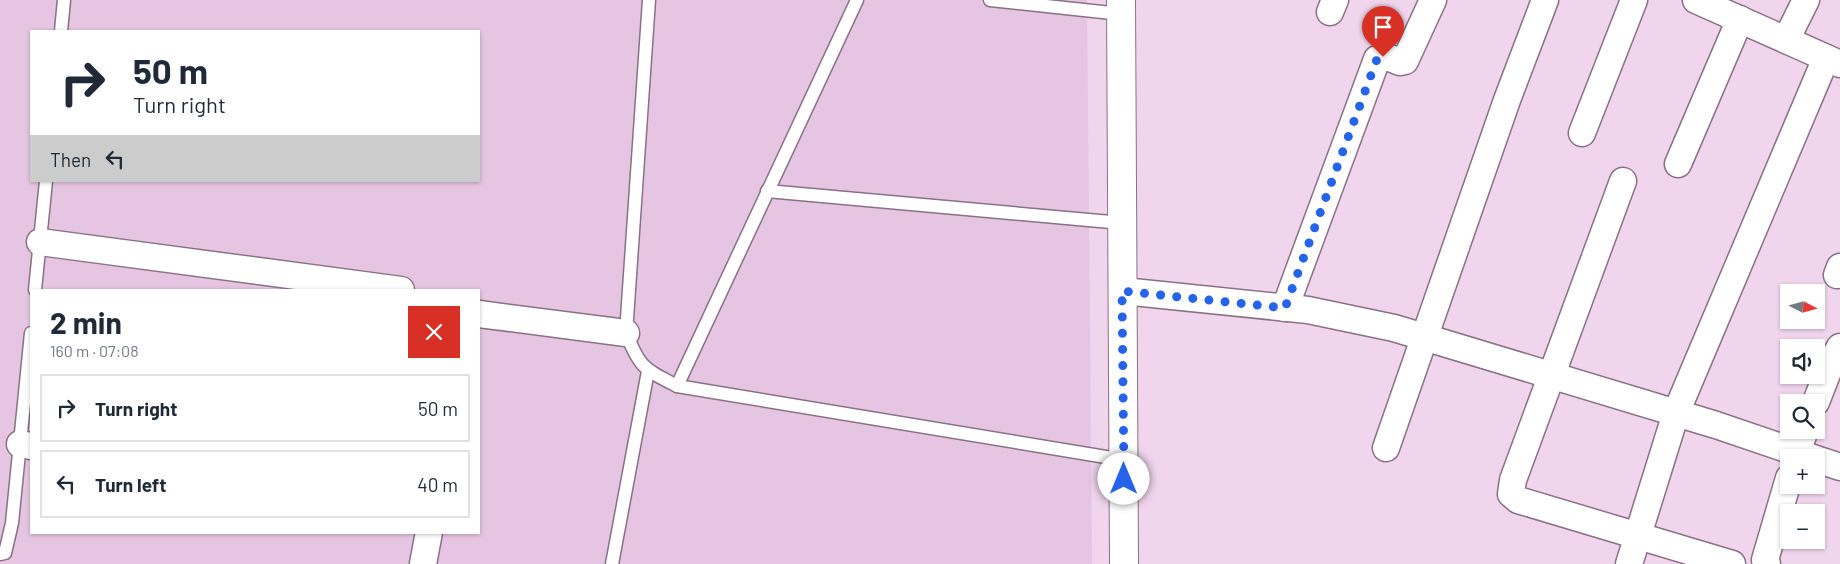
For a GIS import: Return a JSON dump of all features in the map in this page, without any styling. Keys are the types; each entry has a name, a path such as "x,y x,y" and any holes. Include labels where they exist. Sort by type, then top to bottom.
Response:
{"street":[{"path":"1285,308 1377,59 1383,57 1400,62 1405,61 1433,0"},
{"path":"1386,448 1507,100 1545,0"},
{"path":"1582,133 1634,0"},
{"path":"1786,40 1806,0"},
{"path":"1628,564 1676,413 1833,61 1702,1"},
{"path":"1121,7 1124,564"},
{"path":"1678,164 1740,19"},
{"path":"1623,181 1513,480 1511,494 1518,500 1732,564"},
{"path":"40,242 392,289"},
{"path":"1122,291 1308,310 1394,328 1798,449"},
{"path":"480,314 626,333"},
{"path":"1819,394 1832,361 1840,347"},
{"path":"1825,460 1840,467"},
{"path":"1767,564 1764,560 1784,494"},
{"path":"423,564 429,534"}],"lane":[{"path":"61,30 64,0"},
{"path":"649,0 626,333 636,358 648,371 677,386 1124,460"},
{"path":"677,386 856,0"},
{"path":"990,0 1121,7"},
{"path":"36,289 46,182"},
{"path":"767,191 1122,223"},
{"path":"0,554 5,553 26,445 30,355"},
{"path":"612,564 648,371"}],"shaded area":[{"path":"0,0 1087,0 1092,564 0,564"}],"route":[{"path":"1124,479 1122,291 1285,308 1377,59 1383,57"}]}
